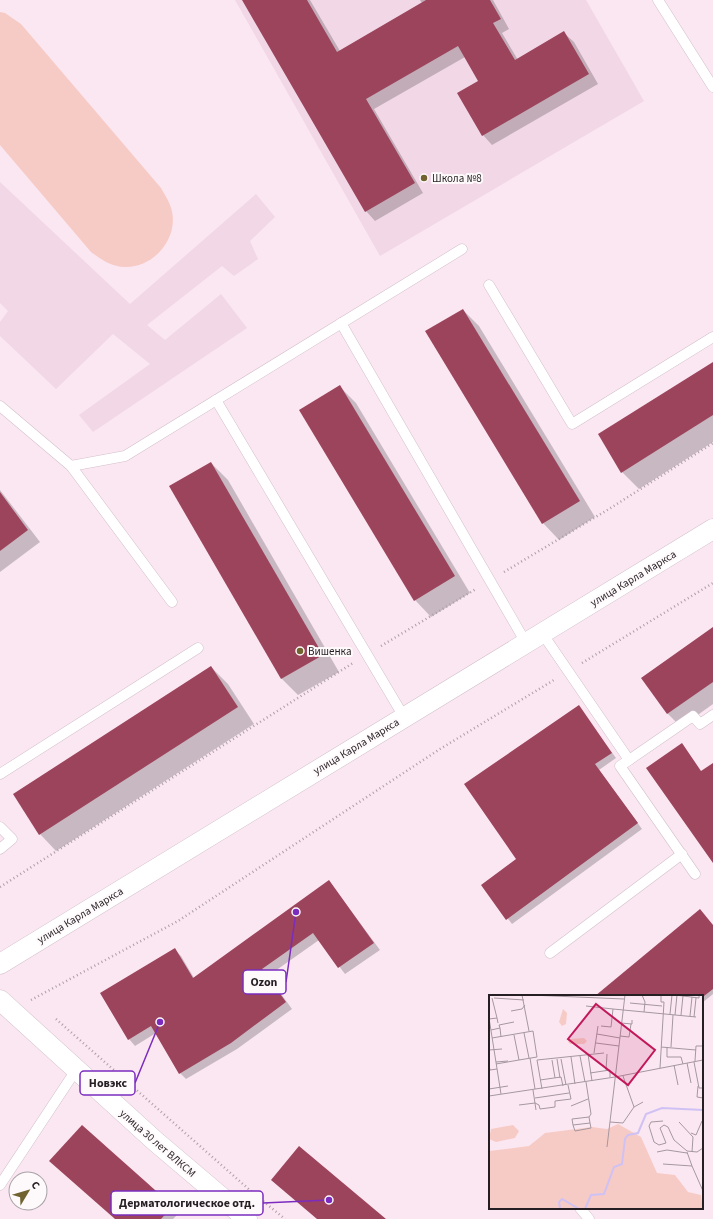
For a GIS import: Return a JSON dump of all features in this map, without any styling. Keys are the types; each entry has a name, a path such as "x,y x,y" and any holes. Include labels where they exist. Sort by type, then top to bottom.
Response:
{"street":[{"name":"улица Карла Маркса","path":"0,964 713,529"},
{"name":"улица 30 лет ВЛКСМ","path":"5,1005 154,1141 247,1219"}],"lane":[{"path":"658,0 713,87"},
{"path":"71,466 125,456 462,249"},
{"path":"489,285 572,424 713,337"},
{"path":"341,324 534,638 568,672 629,760"},
{"path":"216,400 404,717"},
{"path":"0,406 71,466 172,602"},
{"path":"0,774 198,648"},
{"path":"695,874 620,766 693,716 700,724 713,715"},
{"path":"0,827 12,839 0,849"},
{"path":"550,953 682,854"},
{"path":"0,1185 76,1070"},
{"path":"581,1209 589,1219"}],"path":[{"path":"5,1005 34,999 178,921 440,750 713,583"},
{"path":"28,994 40,1004"},
{"path":"52,1015 252,1192 285,1219"}],"shaded area":[{"name":"Школа №8","path":"235,0 586,0 644,101 380,256"},
{"path":"0,12 5,13 21,24 161,188 170,205 173,216 169,238 156,256 136,266 120,267 106,262 91,252 0,145"},
{"path":"0,182 130,304 256,194 275,217 250,241 258,259 234,276 222,266 147,325 165,340 221,294 247,328 93,432 79,415 150,364 113,334 56,389 0,336 0,322 8,311 0,303"}],"building":[{"path":"242,0 307,0 337,52 426,0 490,0 501,19 493,23 515,60 564,31 589,74 482,136 457,93 478,81 458,46 366,99 415,183 365,212"},
{"path":"463,309 580,501 542,524 425,331"},
{"path":"713,362 713,415 621,473 598,434"},
{"path":"340,385 455,576 414,601 299,410"},
{"path":"211,462 323,655 281,679 169,486"},
{"path":"0,492 28,530 0,551"},
{"path":"713,627 713,682 667,714 641,678"},
{"path":"211,666 238,707 39,835 13,794"},
{"path":"579,705 612,753 595,764 638,823 506,920 481,885 516,859 464,784"},
{"path":"682,743 701,771 713,763 713,863 646,768"},
{"path":"329,880 374,943 338,968 313,933 262,969 286,1002 231,1043 179,1074 151,1026 128,1040 100,993 175,948 193,978"},
{"path":"700,909 713,925 713,989 704,996 596,995"},
{"path":"82,1125 173,1206 161,1219 115,1219 49,1161"},
{"path":"299,1146 386,1219 317,1219 271,1180"}],"place":[{"name":"Школа №8","path":"424,178"},
{"name":"Вишенка","path":"300,651"},
{"name":"Ozon","path":"296,912"},
{"name":"Новэкс","path":"160,1022"},
{"name":"Дерматологическое отд.","path":"329,1200"}]}
